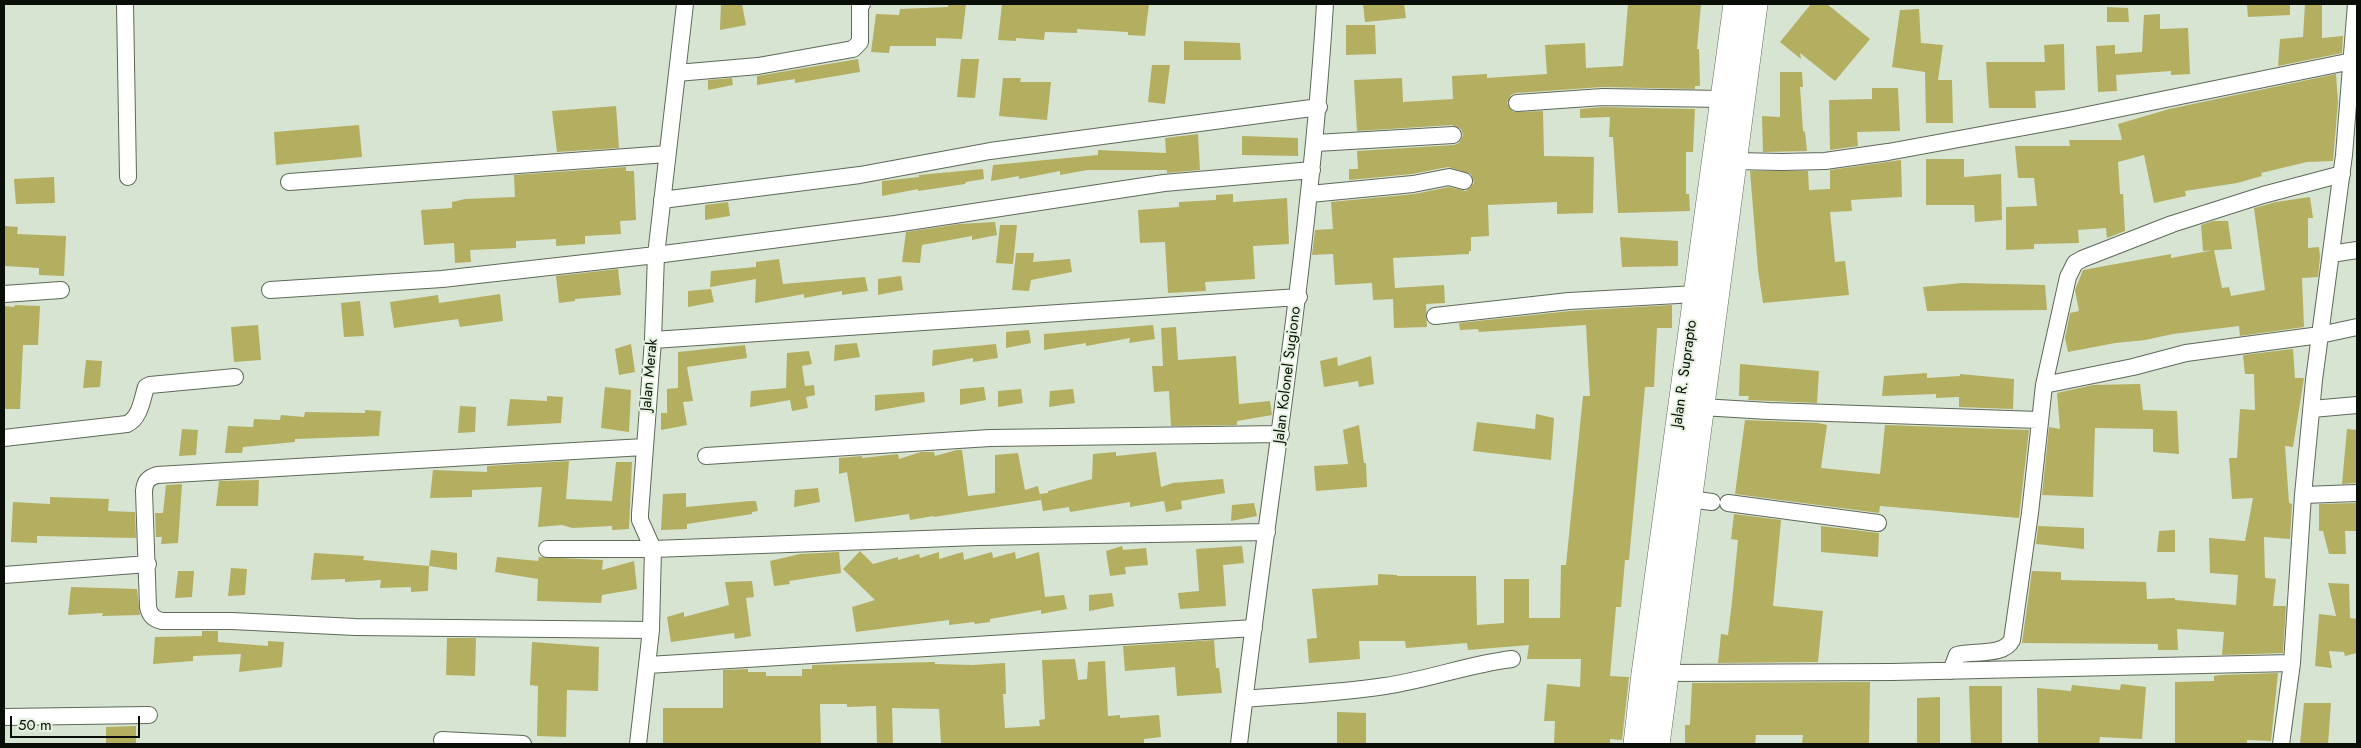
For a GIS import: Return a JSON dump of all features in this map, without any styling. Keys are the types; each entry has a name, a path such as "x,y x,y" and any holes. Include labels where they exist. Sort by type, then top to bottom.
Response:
{"highway":[{"name":"Jalan R. Suprapto","path":"1636,744 1685,449 1696,294 1736,4"},
{"name":"Jalan R. Suprapto","path":"1657,744 1665,673 1710,501 1685,449 1701,407 1755,4"}],"street":[{"path":"125,4 128,177"},
{"name":"Jalan Merak","path":"638,744 652,630 653,549 640,520 653,340 656,255 685,4"},
{"path":"677,72 758,66 852,49 860,42 860,7 862,4"},
{"name":"Jalan Kolonel Sugiono","path":"1239,744 1299,297 1316,143 1325,4"},
{"path":"2281,744 2292,663 2303,495 2320,335 2355,60 2356,4"},
{"path":"1734,161 1782,162 1825,160 1888,152 2068,119 2355,60"},
{"path":"1517,103 1603,97 1723,99"},
{"path":"662,200 860,176 990,151 1319,108"},
{"path":"1316,143 1453,135"},
{"path":"289,182 667,154"},
{"path":"270,290 442,279 656,255 895,224 1164,183 1312,170"},
{"path":"1951,671 1957,655 2000,650 2010,645 2012,640 2030,512 2044,385 2068,277 2075,263 2172,224 2263,195 2342,174"},
{"path":"1310,194 1413,184 1449,178 1464,181"},
{"path":"2331,254 2357,250"},
{"path":"4,294 61,290"},
{"path":"1436,316 1560,302 1696,294"},
{"path":"653,340 1299,297"},
{"path":"2044,385 2133,367 2186,353 2320,335 2357,326"},
{"path":"4,438 127,424 133,421 146,388 150,385 234,377"},
{"path":"2312,409 2357,405"},
{"path":"1701,407 1769,412 2039,420"},
{"path":"706,456 990,438 1281,434"},
{"path":"644,447 149,478 145,483 144,491 149,613 154,619 162,621 232,621 355,627 652,630"},
{"path":"2303,495 2357,493"},
{"path":"1710,501 1878,523"},
{"path":"547,549 653,549 978,537 1266,532"},
{"path":"4,575 148,564"},
{"path":"648,665 1254,628"},
{"path":"1244,699 1385,686 1512,659"},
{"path":"1665,673 1951,671 2292,663"},
{"path":"4,717 149,715"},
{"path":"442,740 523,744"}],"building":[{"path":"721,4 742,4 746,25 720,30"},
{"path":"948,4 966,4 962,39 936,38 936,46 890,46 889,53 871,52 876,14 899,15 900,9 948,7"},
{"path":"1002,4 1149,4 1145,36 1128,35 1128,32 1077,29 1077,33 1045,32 1044,40 1016,38 1016,41 998,40"},
{"path":"1363,4 1404,4 1406,18 1365,22"},
{"path":"1628,4 1701,4 1697,49 1699,49 1700,86 1695,86 1695,89 1603,87 1516,93 1511,95 1507,103 1513,112 1543,111 1544,156 1594,157 1593,213 1557,214 1557,202 1488,205 1489,236 1471,237 1471,251 1469,251 1469,254 1393,258 1395,288 1444,285 1445,303 1426,304 1427,327 1394,328 1393,299 1373,300 1372,283 1335,285 1333,254 1312,255 1315,230 1333,229 1331,202 1414,194 1449,187 1466,191 1474,183 1471,174 1448,167 1412,174 1349,180 1349,169 1358,169 1357,151 1454,145 1459,143 1463,135 1461,129 1452,125 1357,131 1354,80 1402,78 1403,102 1453,99 1452,76 1487,74 1487,78 1547,74 1545,45 1585,43 1586,68 1623,66"},
{"path":"1811,4 1827,4 1870,39 1835,81 1800,53 1801,59 1780,42"},
{"path":"2247,4 2290,4 2290,15 2248,17"},
{"path":"2305,4 2322,4 2322,38 2343,36 2342,53 2278,66 2280,39 2303,37"},
{"path":"2107,7 2128,8 2129,22 2107,22"},
{"path":"1919,9 1921,43 1943,45 1938,80 1952,80 1953,123 1926,123 1925,72 1892,67 1900,10"},
{"path":"2160,14 2160,29 2188,28 2190,74 2171,75 2171,71 2116,75 2117,91 2098,92 2096,46 2115,45 2115,54 2142,52 2144,15"},
{"path":"1346,25 1375,25 1376,54 1346,55"},
{"path":"1184,41 1240,43 1241,60 1184,60"},
{"path":"2064,44 2065,90 2035,91 2036,108 1989,108 1986,62 2045,62 2044,45"},
{"path":"858,59 860,72 795,83 795,79 757,85 757,76"},
{"path":"961,59 979,59 975,98 957,97"},
{"path":"1152,65 1170,65 1165,104 1148,102"},
{"path":"1780,72 1802,72 1803,87 1800,87 1803,131 1805,132 1807,151 1763,152 1762,116 1780,117"},
{"path":"2336,74 2338,102 2333,161 2307,162 2261,173 2262,176 2237,183 2185,191 2186,196 2154,203 2144,155 2118,162 2120,194 2123,194 2125,231 2107,238 2106,228 2078,230 2079,243 2034,244 2034,249 2006,250 2006,207 2037,206 2034,178 2018,178 2015,146 2070,146 2069,140 2122,140 2118,124 2169,109"},
{"path":"732,78 733,85 708,90 708,80"},
{"path":"1003,78 1021,78 1020,82 1051,82 1047,120 999,116"},
{"path":"1872,88 1898,88 1900,131 1857,132 1858,146 1830,150 1829,100 1872,99"},
{"path":"616,106 619,148 557,152 552,111"},
{"path":"1603,107 1695,109 1693,152 1686,152 1686,194 1689,194 1690,211 1618,213 1613,137 1609,137 1610,117 1580,118 1580,109"},
{"path":"359,125 362,157 276,165 274,132"},
{"path":"1198,134 1200,170 1167,173 1167,170 1087,170 1060,175 1060,171 1019,179 1019,176 991,181 993,165 1098,155 1098,150 1166,153 1165,138"},
{"path":"1242,136 1298,138 1298,156 1242,155"},
{"path":"1926,159 1964,159 1964,177 2001,174 2002,220 1975,222 1974,205 1926,205"},
{"path":"1901,160 1902,197 1851,200 1852,211 1830,212 1835,262 1845,261 1849,295 1763,303 1758,270 1750,171 1808,171 1809,190 1830,189 1830,170"},
{"path":"626,167 626,171 634,171 636,220 620,221 621,234 585,236 585,244 556,246 556,239 516,241 516,248 470,250 471,262 455,263 454,243 424,245 421,210 452,208 452,202 465,199 515,197 514,175"},
{"path":"983,169 984,179 966,182 965,184 918,191 918,189 882,196 882,181 919,177 919,175"},
{"path":"54,177 55,203 16,204 14,179"},
{"path":"1233,194 1233,202 1287,198 1289,244 1253,246 1255,279 1205,282 1206,291 1168,293 1165,242 1140,243 1138,210 1179,207 1179,202 1216,200 1216,195"},
{"path":"2310,197 2313,218 2308,218 2308,248 2319,247 2320,257 2318,277 2302,278 2304,327 2240,336 2239,326 2173,334 2068,352 2065,338 2070,313 2079,311 2075,290 2083,270 2171,254 2171,258 2214,250 2222,288 2229,287 2231,296 2265,290 2254,208 2276,202"},
{"path":"728,202 730,216 705,220 705,205"},
{"path":"2213,221 2228,221 2232,249 2203,251 2201,225"},
{"path":"995,222 997,235 972,240 972,236 922,245 920,263 902,262 906,232 959,224"},
{"path":"1000,225 1017,225 1013,264 996,263"},
{"path":"4,226 18,227 17,234 66,236 64,276 39,275 39,268 4,266"},
{"path":"1620,237 1678,241 1678,266 1622,267"},
{"path":"1016,253 1034,253 1033,262 1070,259 1072,272 1031,280 1029,291 1012,290"},
{"path":"779,259 783,284 865,277 868,291 842,295 842,291 804,298 804,294 755,303 756,279 710,287 711,271 756,267 756,262"},
{"path":"618,269 621,295 575,299 575,301 559,303 556,276"},
{"path":"901,276 903,290 878,295 878,279"},
{"path":"1962,283 2045,285 2047,310 1927,311 1923,287"},
{"path":"711,289 714,302 688,307 688,291"},
{"path":"500,294 503,321 460,327 458,319 394,328 390,302 438,295 439,303"},
{"path":"360,301 364,336 344,337 341,303"},
{"path":"15,305 40,306 38,345 23,345 20,409 4,409 4,306 14,307"},
{"path":"1672,305 1672,328 1657,328 1654,387 1645,387 1629,560 1625,560 1621,607 1616,607 1610,676 1629,677 1622,740 1610,739 1610,744 1554,744 1555,721 1544,721 1547,684 1580,687 1581,659 1527,659 1529,645 1468,650 1467,643 1406,648 1405,641 1359,641 1360,659 1309,663 1307,639 1317,638 1312,589 1378,585 1378,574 1397,576 1476,576 1477,625 1504,623 1504,579 1529,579 1529,618 1560,618 1561,565 1566,565 1583,396 1590,396 1586,325 1479,332 1478,329 1460,330 1459,323 1570,311"},
{"path":"258,325 261,360 234,362 231,327"},
{"path":"1153,325 1155,339 1129,343 1130,338 1086,346 1086,343 1044,350 1044,334"},
{"path":"1176,327 1178,360 1236,356 1239,404 1270,401 1272,415 1237,421 1237,425 1171,426 1169,391 1154,392 1152,366 1163,366 1161,328"},
{"path":"1029,330 1031,343 1006,348 1006,332"},
{"path":"857,343 860,357 834,361 835,345"},
{"path":"631,344 635,372 619,375 615,349"},
{"path":"996,344 998,358 973,362 973,358 932,366 933,350"},
{"path":"745,345 747,358 687,367 693,401 683,402 687,425 661,430 661,413 667,413 667,389 678,388 678,352"},
{"path":"2293,349 2295,378 2304,378 2293,447 2285,446 2289,503 2292,504 2290,539 2264,537 2265,578 2276,579 2273,606 2286,606 2283,653 2222,655 2224,632 2177,629 2178,650 2158,650 2158,644 2022,643 2032,571 2061,572 2061,580 2146,582 2147,599 2175,598 2175,600 2236,605 2238,575 2210,573 2209,538 2245,541 2253,498 2232,499 2229,458 2237,458 2240,409 2255,410 2254,374 2245,374 2243,355"},
{"path":"809,351 812,364 802,366 805,386 814,385 815,395 806,397 808,408 792,411 790,400 750,407 751,391 786,388 787,353"},
{"path":"1371,356 1374,384 1359,387 1358,381 1324,387 1320,361 1337,357 1338,366"},
{"path":"86,360 102,361 100,387 83,388"},
{"path":"1740,364 1819,371 1817,403 1748,400 1749,396 1739,396"},
{"path":"1927,373 1927,378 1960,376 1960,374 2014,379 2013,409 1959,407 1959,397 1936,398 1936,394 1882,396 1884,376"},
{"path":"2140,384 2143,410 2177,411 2179,454 2153,452 2153,429 2095,428 2093,497 2042,495 2049,427 2060,429 2057,393 2093,385"},
{"path":"605,387 631,390 629,432 601,428"},
{"path":"984,387 986,400 960,405 960,389"},
{"path":"1021,389 1023,403 998,407 998,391"},
{"path":"1073,389 1075,403 1049,407 1050,391"},
{"path":"924,392 925,402 875,411 875,395"},
{"path":"547,396 563,397 561,423 507,426 510,399 547,401"},
{"path":"460,406 476,407 475,432 458,433"},
{"path":"365,410 381,411 379,436 295,439 295,442 243,447 242,453 225,453 228,426 253,427 254,419 280,420 281,415 304,417 305,412 365,413"},
{"path":"1536,414 1554,418 1551,460 1473,451 1477,422 1535,429"},
{"path":"1745,420 1827,425 1821,468 1880,474 1885,425 2029,430 2019,518 1880,506 1879,513 1735,494"},
{"path":"1359,425 1364,463 1366,463 1367,487 1316,491 1314,466 1348,464 1343,430"},
{"path":"182,429 198,430 196,455 179,456"},
{"path":"2347,429 2357,430 2357,483 2342,484"},
{"path":"962,450 968,496 995,493 995,455 1018,453 1025,490 1038,486 1041,500 910,520 909,514 855,522 847,472 839,474 839,458 862,456 862,458 898,454 899,459 921,452 934,452 935,456"},
{"path":"1116,452 1116,456 1156,452 1161,487 1173,483 1223,479 1225,493 1181,501 1182,509 1166,512 1164,501 1130,507 1130,502 1070,512 1069,507 1043,511 1040,494 1092,479 1093,454"},
{"path":"569,461 566,499 612,501 616,462 632,462 629,529 612,530 612,526 572,528 562,525 538,527 542,487 472,490 472,497 430,498 433,470 487,472 487,466"},
{"path":"259,480 258,506 216,506 219,481"},
{"path":"182,484 178,543 161,544 162,537 156,537 155,513 163,513 166,485"},
{"path":"818,488 820,502 794,507 795,490"},
{"path":"686,493 686,507 756,501 758,511 752,512 752,514 687,524 687,529 661,530 663,494"},
{"path":"50,497 109,499 108,511 135,512 136,538 37,536 37,543 11,542 13,502 50,504"},
{"path":"1254,503 1257,516 1231,521 1232,505"},
{"path":"2357,503 2357,531 2345,531 2346,554 2329,554 2323,531 2319,531 2319,504"},
{"path":"1734,514 1781,520 1773,606 1823,611 1818,662 1718,663 1721,634 1728,635 1732,602 1738,540 1731,539"},
{"path":"1821,526 1879,533 1878,557 1821,552"},
{"path":"2038,526 2084,528 2084,549 2036,544"},
{"path":"2175,530 2175,552 2157,552 2159,531"},
{"path":"1122,546 1123,550 1146,548 1148,565 1125,567 1126,574 1110,576 1106,551"},
{"path":"1242,546 1244,563 1223,565 1226,606 1180,609 1178,593 1199,591 1196,549"},
{"path":"431,550 457,553 457,570 429,566"},
{"path":"860,551 873,564 898,557 898,560 919,554 920,558 939,552 939,559 963,552 964,560 992,552 993,558 1015,552 1016,559 1039,552 1045,597 1064,595 1067,609 1041,614 1041,610 990,619 990,622 975,624 974,622 949,625 949,620 856,632 852,607 875,600 843,569"},
{"path":"839,552 841,573 789,581 790,584 774,586 770,561 800,554"},
{"path":"314,553 364,556 363,560 429,566 428,591 411,592 411,587 380,588 381,580 345,582 345,579 311,580"},
{"path":"497,557 538,561 539,557 603,560 602,570 634,561 637,589 602,595 601,603 537,601 538,579 495,572"},
{"path":"231,568 247,569 245,595 228,596"},
{"path":"178,571 194,571 192,597 175,598"},
{"path":"752,581 754,597 746,598 751,636 735,639 734,633 671,642 667,617 684,612 684,617 729,605 725,582"},
{"path":"2328,583 2349,584 2350,618 2357,619 2357,653 2345,656 2344,652 2329,651 2332,668 2315,666 2319,614 2336,616"},
{"path":"71,587 137,589 140,615 102,616 103,613 68,615"},
{"path":"1112,593 1114,606 1089,611 1089,595"},
{"path":"202,631 218,631 218,642 268,646 268,641 284,642 282,667 239,672 241,654 193,656 193,661 153,664 155,637 202,636"},
{"path":"447,638 476,638 475,676 446,675"},
{"path":"1214,640 1216,668 1219,668 1222,693 1177,696 1175,667 1125,671 1123,646"},
{"path":"532,642 599,647 598,691 567,690 566,737 537,736 538,686 530,685"},
{"path":"1075,659 1078,680 1087,679 1088,662 1105,661 1108,716 1120,715 1120,718 1159,715 1161,737 1144,739 1144,744 941,744 939,709 892,708 893,744 877,744 876,706 847,707 847,704 820,704 821,744 663,744 663,708 723,708 723,670 748,669 748,672 766,672 766,676 802,676 802,669 812,669 812,665 935,662 935,664 972,665 1005,663 1006,694 1003,694 1005,728 1040,726 1039,720 1045,719 1042,660"},
{"path":"2278,673 2271,741 2247,740 2247,744 2175,744 2175,682 2214,681 2214,676 2221,675"},
{"path":"1870,682 1869,744 1802,744 1803,735 1756,735 1755,744 1685,744 1685,725 1690,725 1692,683"},
{"path":"2121,684 2146,687 2142,739 2100,737 2099,744 2038,744 2037,688 2071,691 2072,685 2120,690"},
{"path":"1969,686 2002,686 2002,744 1971,744"},
{"path":"1940,697 1940,744 1917,744 1917,698"},
{"path":"2304,703 2331,703 2328,744 2300,744"},
{"path":"1337,712 1366,713 1366,744 1337,744"},
{"path":"136,726 136,744 106,744 106,727"}]}
